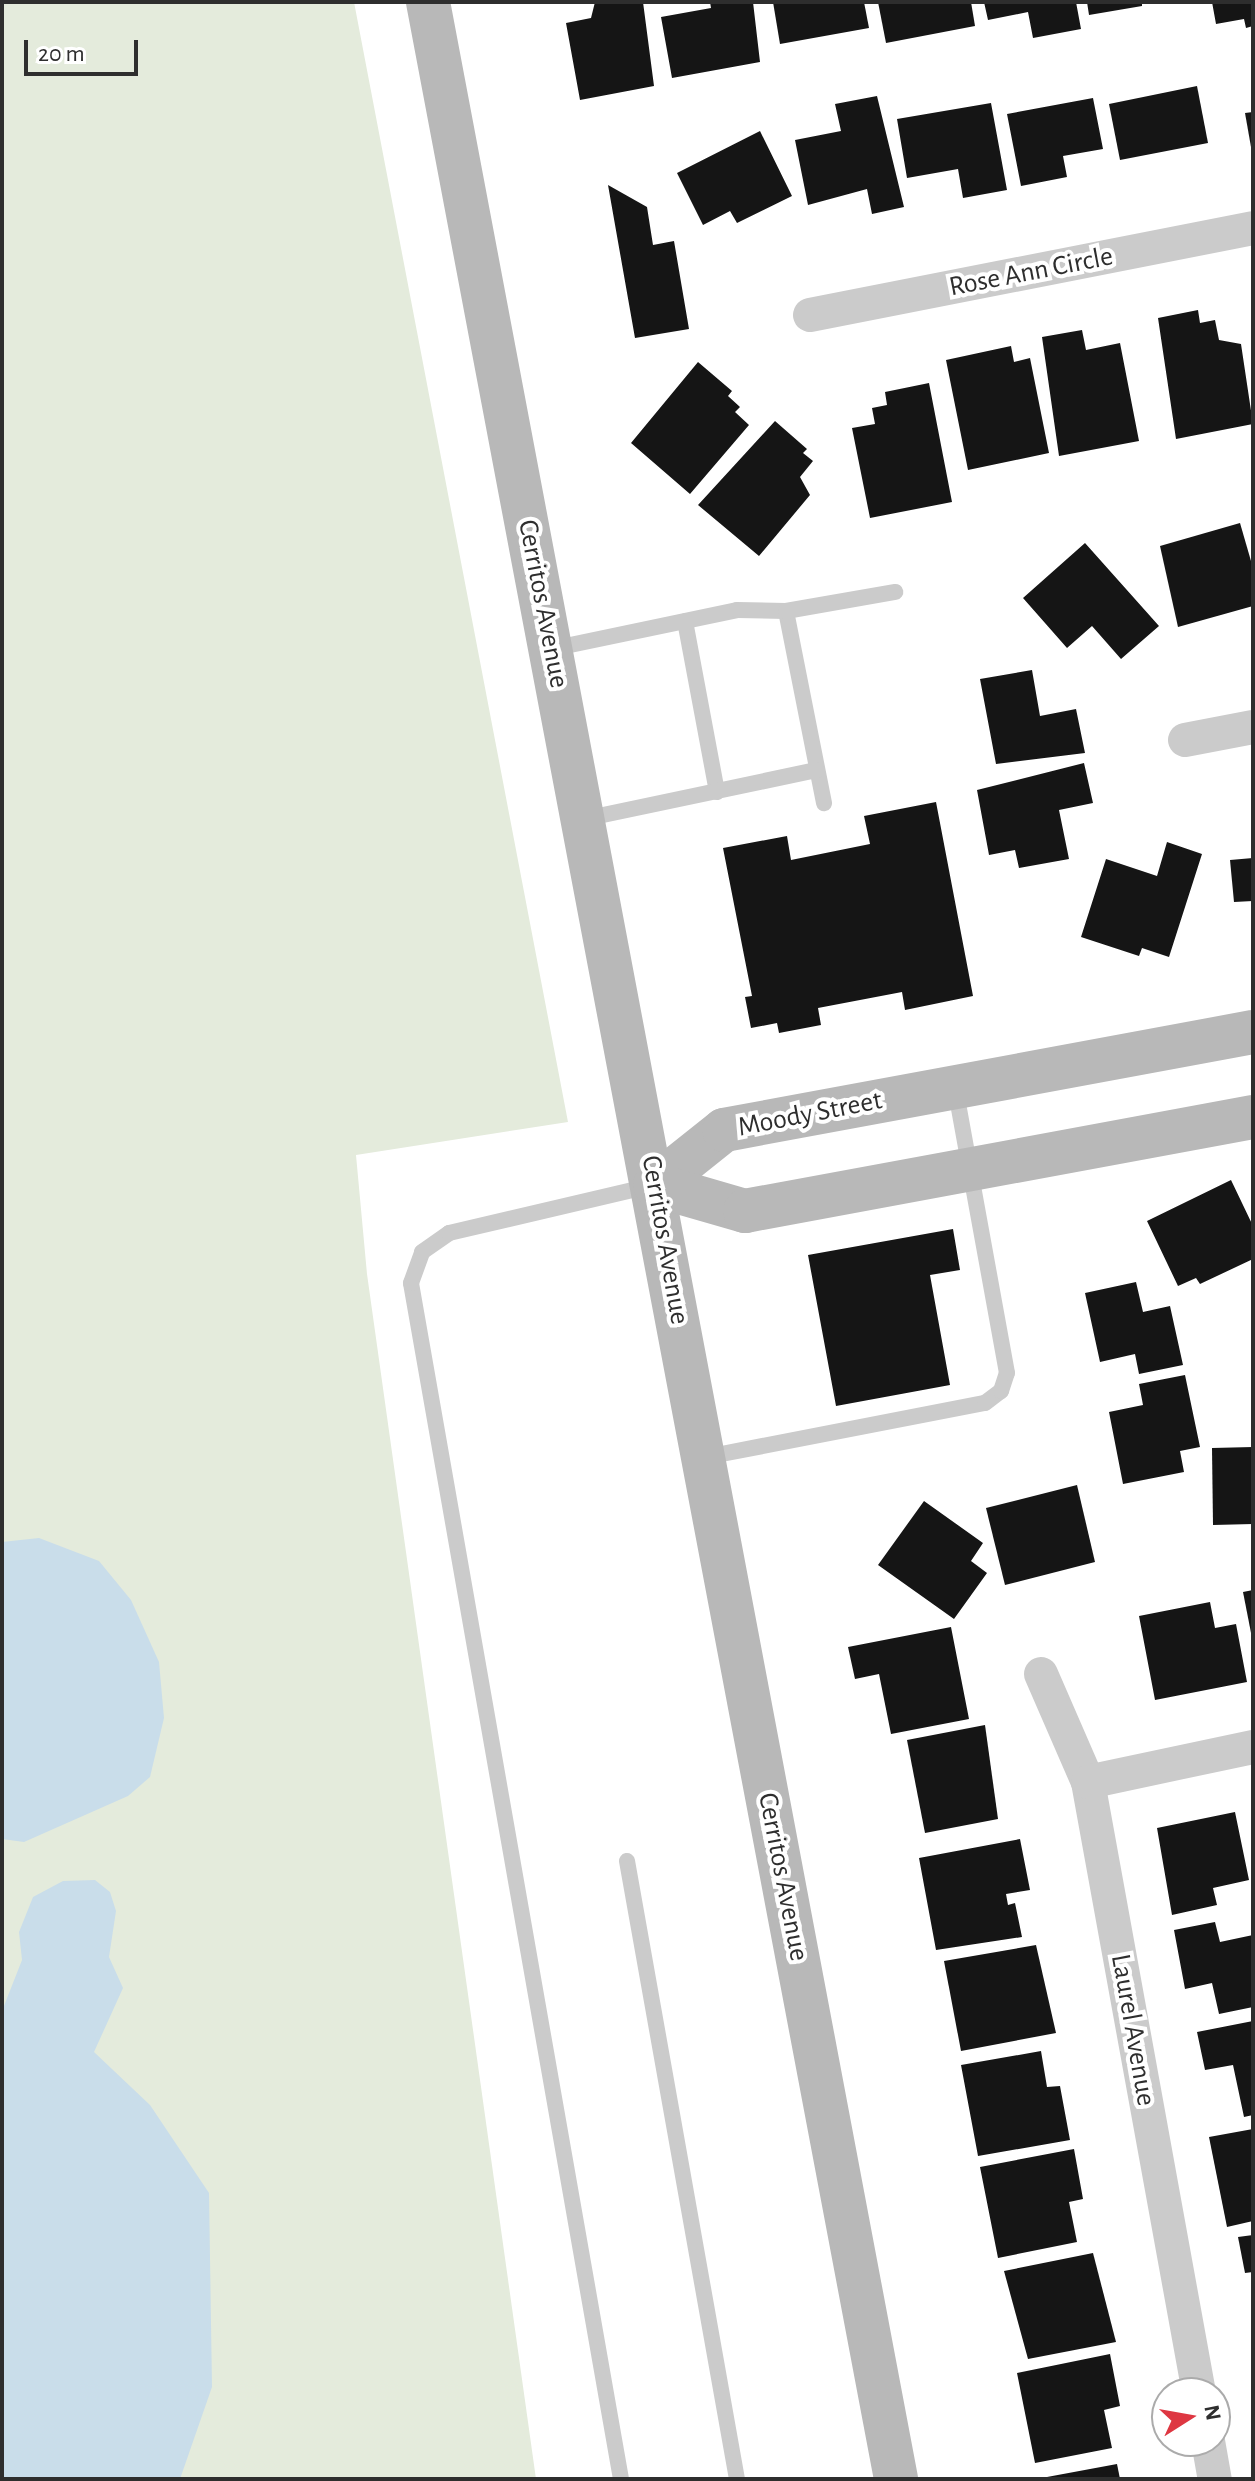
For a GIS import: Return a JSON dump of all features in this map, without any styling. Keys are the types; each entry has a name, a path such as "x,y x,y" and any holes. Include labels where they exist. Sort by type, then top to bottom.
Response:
{"main road":[{"name":"Cerritos Avenue","path":"428,2 655,1185 896,2479"},
{"name":"Moody Street","path":"655,1185 724,1130 1253,1032"},
{"path":"655,1185 745,1211 1253,1117"}],"street":[{"name":"Rose Ann Circle","path":"810,315 1253,228"},
{"path":"1185,740 1253,727"},
{"name":"Laurel Avenue","path":"1041,1674 1088,1782 1196,2377"},
{"path":"1088,1782 1253,1747"},
{"path":"1211,2457 1215,2479"}],"lane":[{"path":"551,649 737,610 786,611 895,592"},
{"path":"786,611 824,803"},
{"path":"685,621 717,792"},
{"path":"583,819 817,770"},
{"path":"705,1457 985,1403 1001,1391 1007,1373 955,1086"},
{"path":"621,2479 411,1283 422,1252 449,1233 655,1185"},
{"path":"627,1861 737,2479"}],"green space":[{"path":"2,2 354,2 568,1122 356,1155 367,1274 536,2479 2,2479"}],"water":[{"path":"39,1538 99,1561 131,1600 159,1662 164,1718 150,1777 128,1796 24,1842 2,1839 2,1542"},
{"path":"95,1880 110,1892 116,1911 109,1957 123,1988 94,2052 150,2105 209,2193 212,2387 180,2479 2,2479 2,2011 22,1960 19,1932 33,1897 63,1881"}],"building":[{"path":"595,2 643,2 654,86 580,100 566,23 591,18"},
{"path":"710,2 753,2 760,62 672,78 661,17 711,8"},
{"path":"773,2 864,2 869,28 780,44"},
{"path":"878,2 971,2 975,26 886,43"},
{"path":"984,2 1076,2 1081,29 1033,38 1028,12 988,20"},
{"path":"1087,2 1142,2 1142,6 1089,15"},
{"path":"1212,2 1253,2 1253,26 1246,28 1244,19 1216,24"},
{"path":"1197,86 1208,143 1120,160 1109,104"},
{"path":"877,96 904,207 872,214 867,189 808,205 795,140 841,131 835,104"},
{"path":"1093,98 1103,149 1063,156 1067,177 1021,186 1007,114"},
{"path":"991,103 1007,190 963,198 958,169 907,178 897,119"},
{"path":"1253,112 1253,147 1251,147 1245,113"},
{"path":"760,131 792,196 737,223 730,211 703,225 677,173"},
{"path":"608,185 647,207 653,245 674,241 689,329 635,338"},
{"path":"1198,310 1200,323 1215,320 1219,340 1241,344 1253,424 1176,439 1158,318"},
{"path":"1082,330 1086,350 1120,343 1139,441 1059,456 1042,337"},
{"path":"1011,346 1014,362 1030,358 1049,453 968,470 946,360"},
{"path":"698,362 732,391 728,396 740,407 735,412 749,425 690,494 631,443"},
{"path":"929,383 952,502 870,518 852,428 875,424 872,408 887,405 885,392"},
{"path":"775,421 807,449 803,453 813,461 800,477 810,495 759,556 698,505"},
{"path":"1240,523 1253,568 1253,606 1178,627 1160,546"},
{"path":"1085,543 1159,626 1121,659 1092,626 1067,648 1023,598"},
{"path":"1032,670 1040,716 1076,709 1085,753 996,764 980,679"},
{"path":"1084,763 1093,803 1059,810 1069,859 1019,868 1015,850 989,855 977,790"},
{"path":"936,802 973,996 905,1010 902,992 818,1008 821,1025 779,1033 777,1023 751,1028 745,997 752,996 723,848 787,836 791,860 870,844 864,816"},
{"path":"1167,842 1202,854 1169,957 1142,948 1139,956 1081,937 1106,859 1157,876"},
{"path":"1253,858 1253,901 1234,902 1230,860"},
{"path":"1231,1180 1253,1226 1253,1259 1200,1284 1196,1278 1178,1286 1147,1221"},
{"path":"953,1229 960,1270 930,1275 950,1385 836,1406 808,1255"},
{"path":"1136,1282 1143,1312 1170,1306 1183,1365 1139,1374 1135,1354 1100,1362 1085,1293"},
{"path":"1185,1375 1200,1447 1180,1451 1184,1472 1123,1484 1109,1412 1143,1405 1139,1384"},
{"path":"1253,1447 1253,1524 1213,1525 1212,1448"},
{"path":"1077,1485 1095,1562 1005,1585 986,1508"},
{"path":"924,1501 983,1543 971,1561 987,1573 954,1619 878,1565"},
{"path":"1253,1590 1253,1638 1252,1638 1243,1592"},
{"path":"1210,1602 1215,1628 1236,1624 1247,1682 1155,1700 1139,1616"},
{"path":"951,1627 969,1719 891,1734 879,1674 855,1679 848,1647"},
{"path":"985,1725 998,1819 925,1833 907,1740"},
{"path":"1235,1812 1249,1880 1213,1888 1217,1905 1172,1915 1157,1828"},
{"path":"1020,1839 1030,1890 1006,1894 1008,1905 1015,1903 1022,1937 936,1950 919,1858"},
{"path":"1215,1922 1220,1942 1253,1935 1253,2007 1219,2014 1212,1983 1185,1989 1174,1930"},
{"path":"1036,1945 1056,2033 961,2051 944,1961"},
{"path":"1253,2021 1253,2115 1244,2117 1233,2065 1205,2070 1197,2032"},
{"path":"1041,2051 1047,2087 1060,2086 1070,2140 978,2156 961,2065"},
{"path":"1253,2129 1253,2221 1227,2227 1209,2137"},
{"path":"1074,2149 1083,2199 1069,2202 1077,2242 998,2258 980,2167"},
{"path":"1253,2235 1253,2272 1245,2273 1238,2237"},
{"path":"1093,2253 1116,2342 1028,2359 1004,2271"},
{"path":"1110,2354 1120,2406 1104,2410 1112,2448 1035,2463 1017,2373"},
{"path":"1117,2464 1120,2479 1047,2479 1047,2477"}]}
